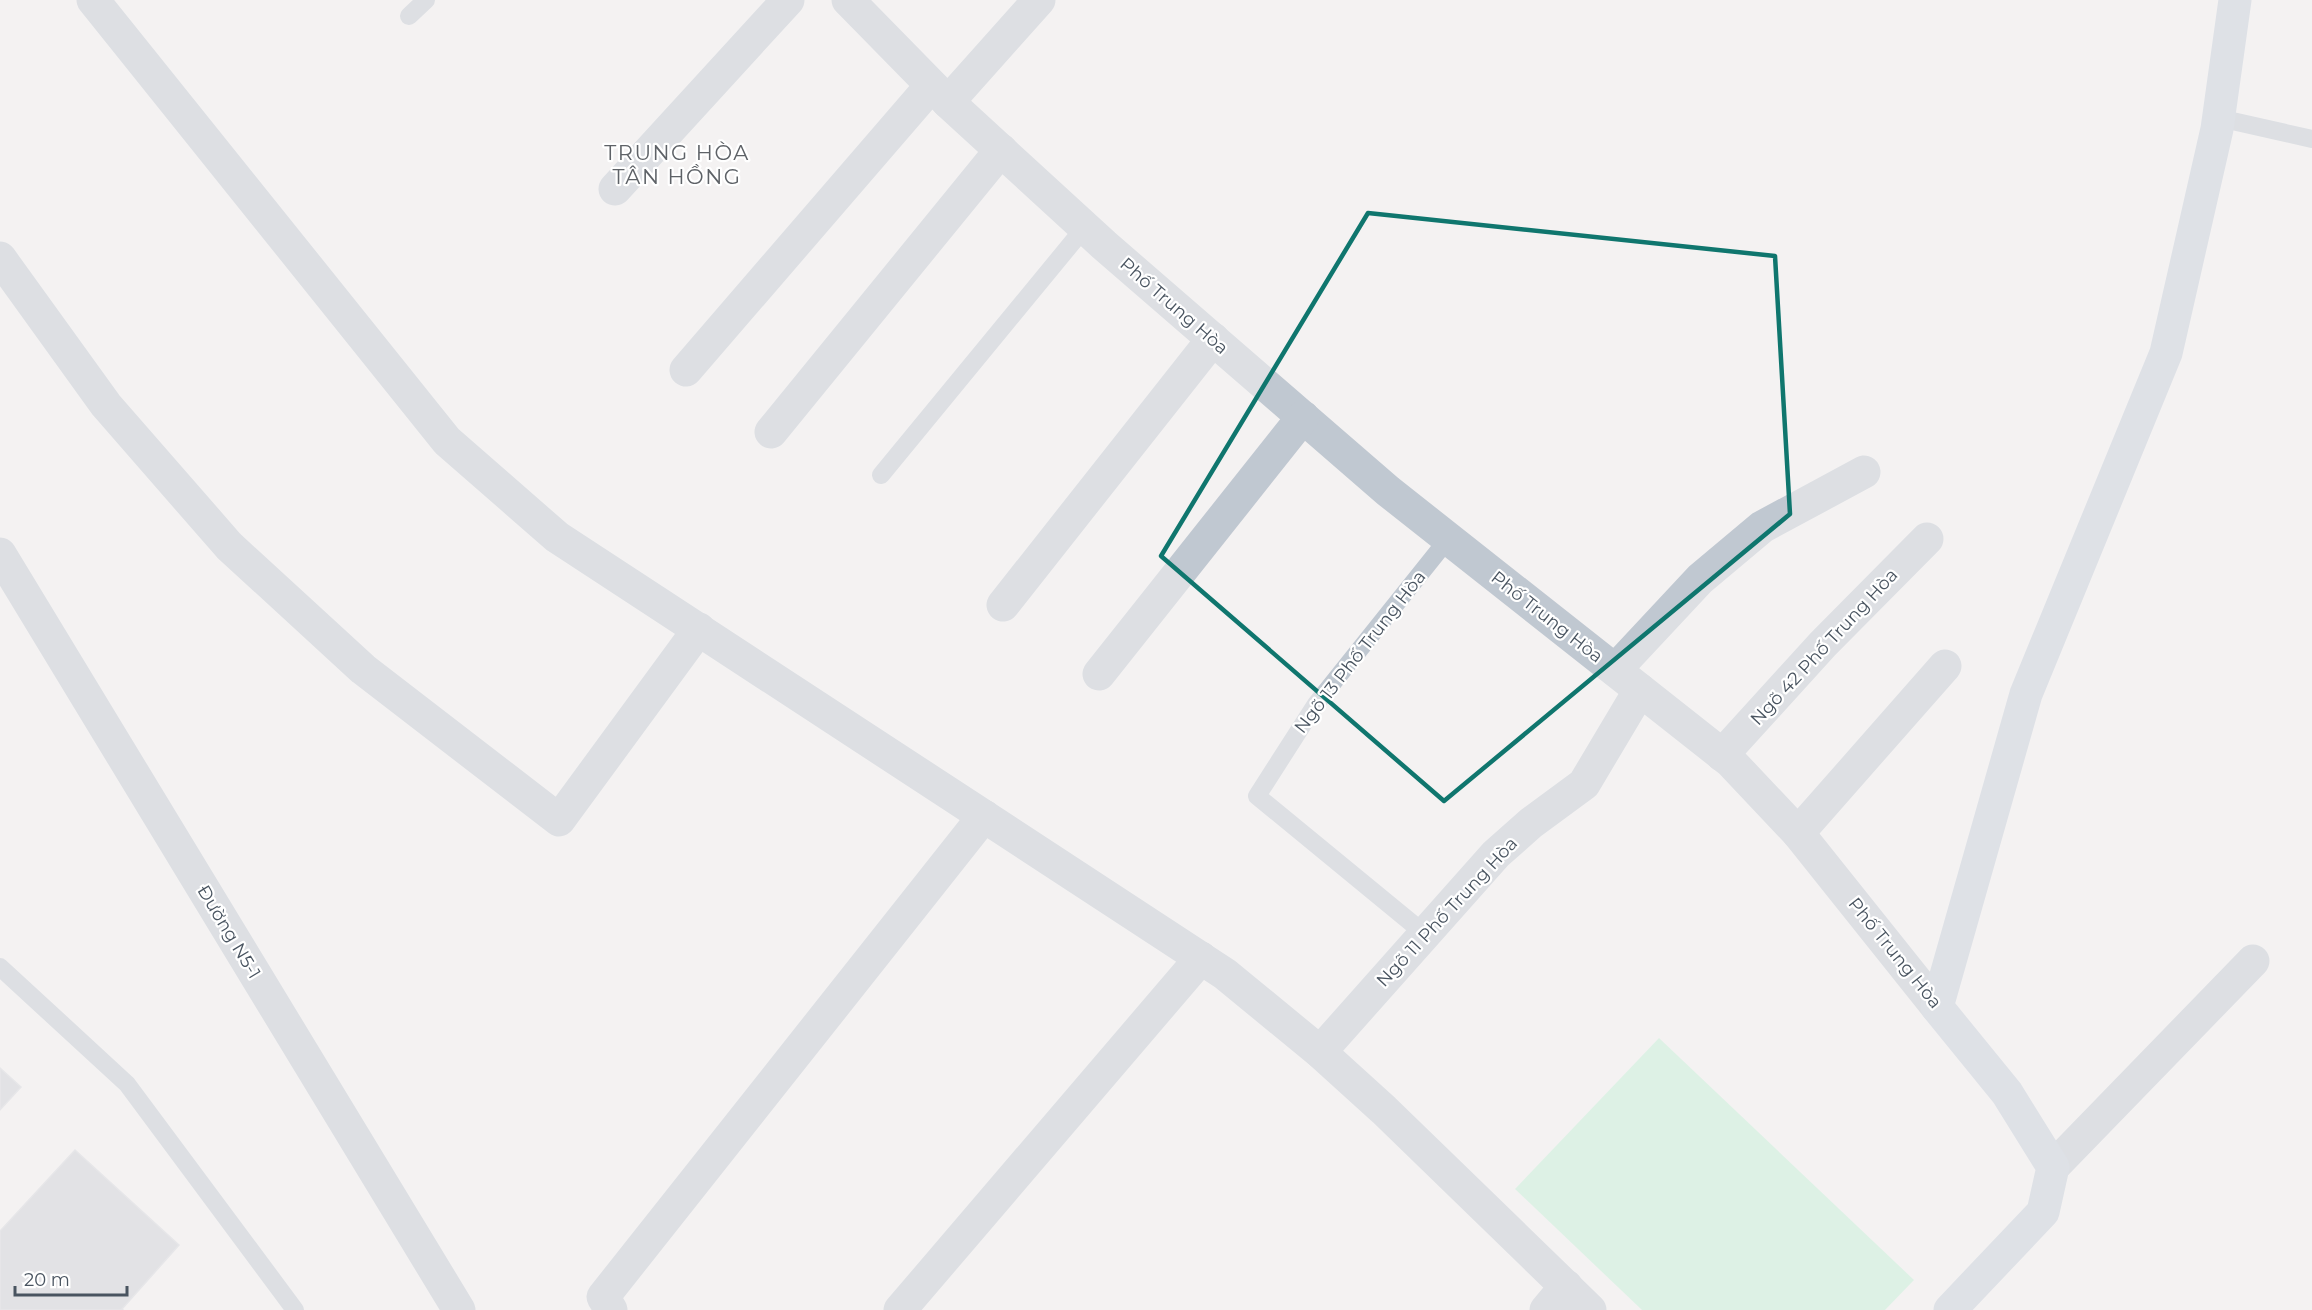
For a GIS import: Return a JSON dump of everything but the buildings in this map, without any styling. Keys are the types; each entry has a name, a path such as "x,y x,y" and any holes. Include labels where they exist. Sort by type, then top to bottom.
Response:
{"street":[{"path":"93,0 447,441 557,537 1225,975 1320,1052 1384,1110 1556,1298 1590,1310"},
{"path":"615,189 788,0"},
{"name":"Phố Trung Hòa","path":"848,0 940,94 1085,227 1388,491 1722,755 1798,833 1938,1007 2007,1093 2053,1167"},
{"path":"686,370 940,94 1039,0"},
{"path":"1938,1007 2026,694 2166,353 2219,118 2235,0"},
{"path":"771,432 1001,150"},
{"path":"0,258 106,405 229,546 363,669 559,820 699,629"},
{"path":"1003,605 1213,339"},
{"path":"1099,674 1303,417"},
{"name":"Ngõ 11 Phố Trung Hòa","path":"1320,1052 1496,854 1531,823 1584,784 1627,680 1700,579 1762,526 1864,472"},
{"name":"Ngõ 42 Phố Trung Hòa","path":"1722,755 1823,644 1927,539"},
{"name":"Đường N5-1","path":"0,554 459,1310"},
{"path":"1798,833 1945,666"},
{"path":"611,1310 603,1297 984,816"},
{"path":"912,1305 1201,958"},
{"path":"1950,1310 2043,1212 2053,1167 2253,961"}],"lane":[{"path":"409,16 426,0"},
{"path":"2219,118 2312,139"},
{"path":"881,475 1085,227"},
{"name":"Ngõ 13 Phố Trung Hòa","path":"1425,934 1257,796 1316,704 1448,539"},
{"path":"0,967 127,1084 295,1310"}],"highlighted area":[{"path":"1368,213 1775,256 1790,514 1444,801 1161,556"}],"green space":[{"path":"1659,1038 1914,1280 1885,1310 1642,1310 1515,1189"}],"district":[{"name":"TRUNG HÒA TÂN HỒNG","path":"677,164"}]}
